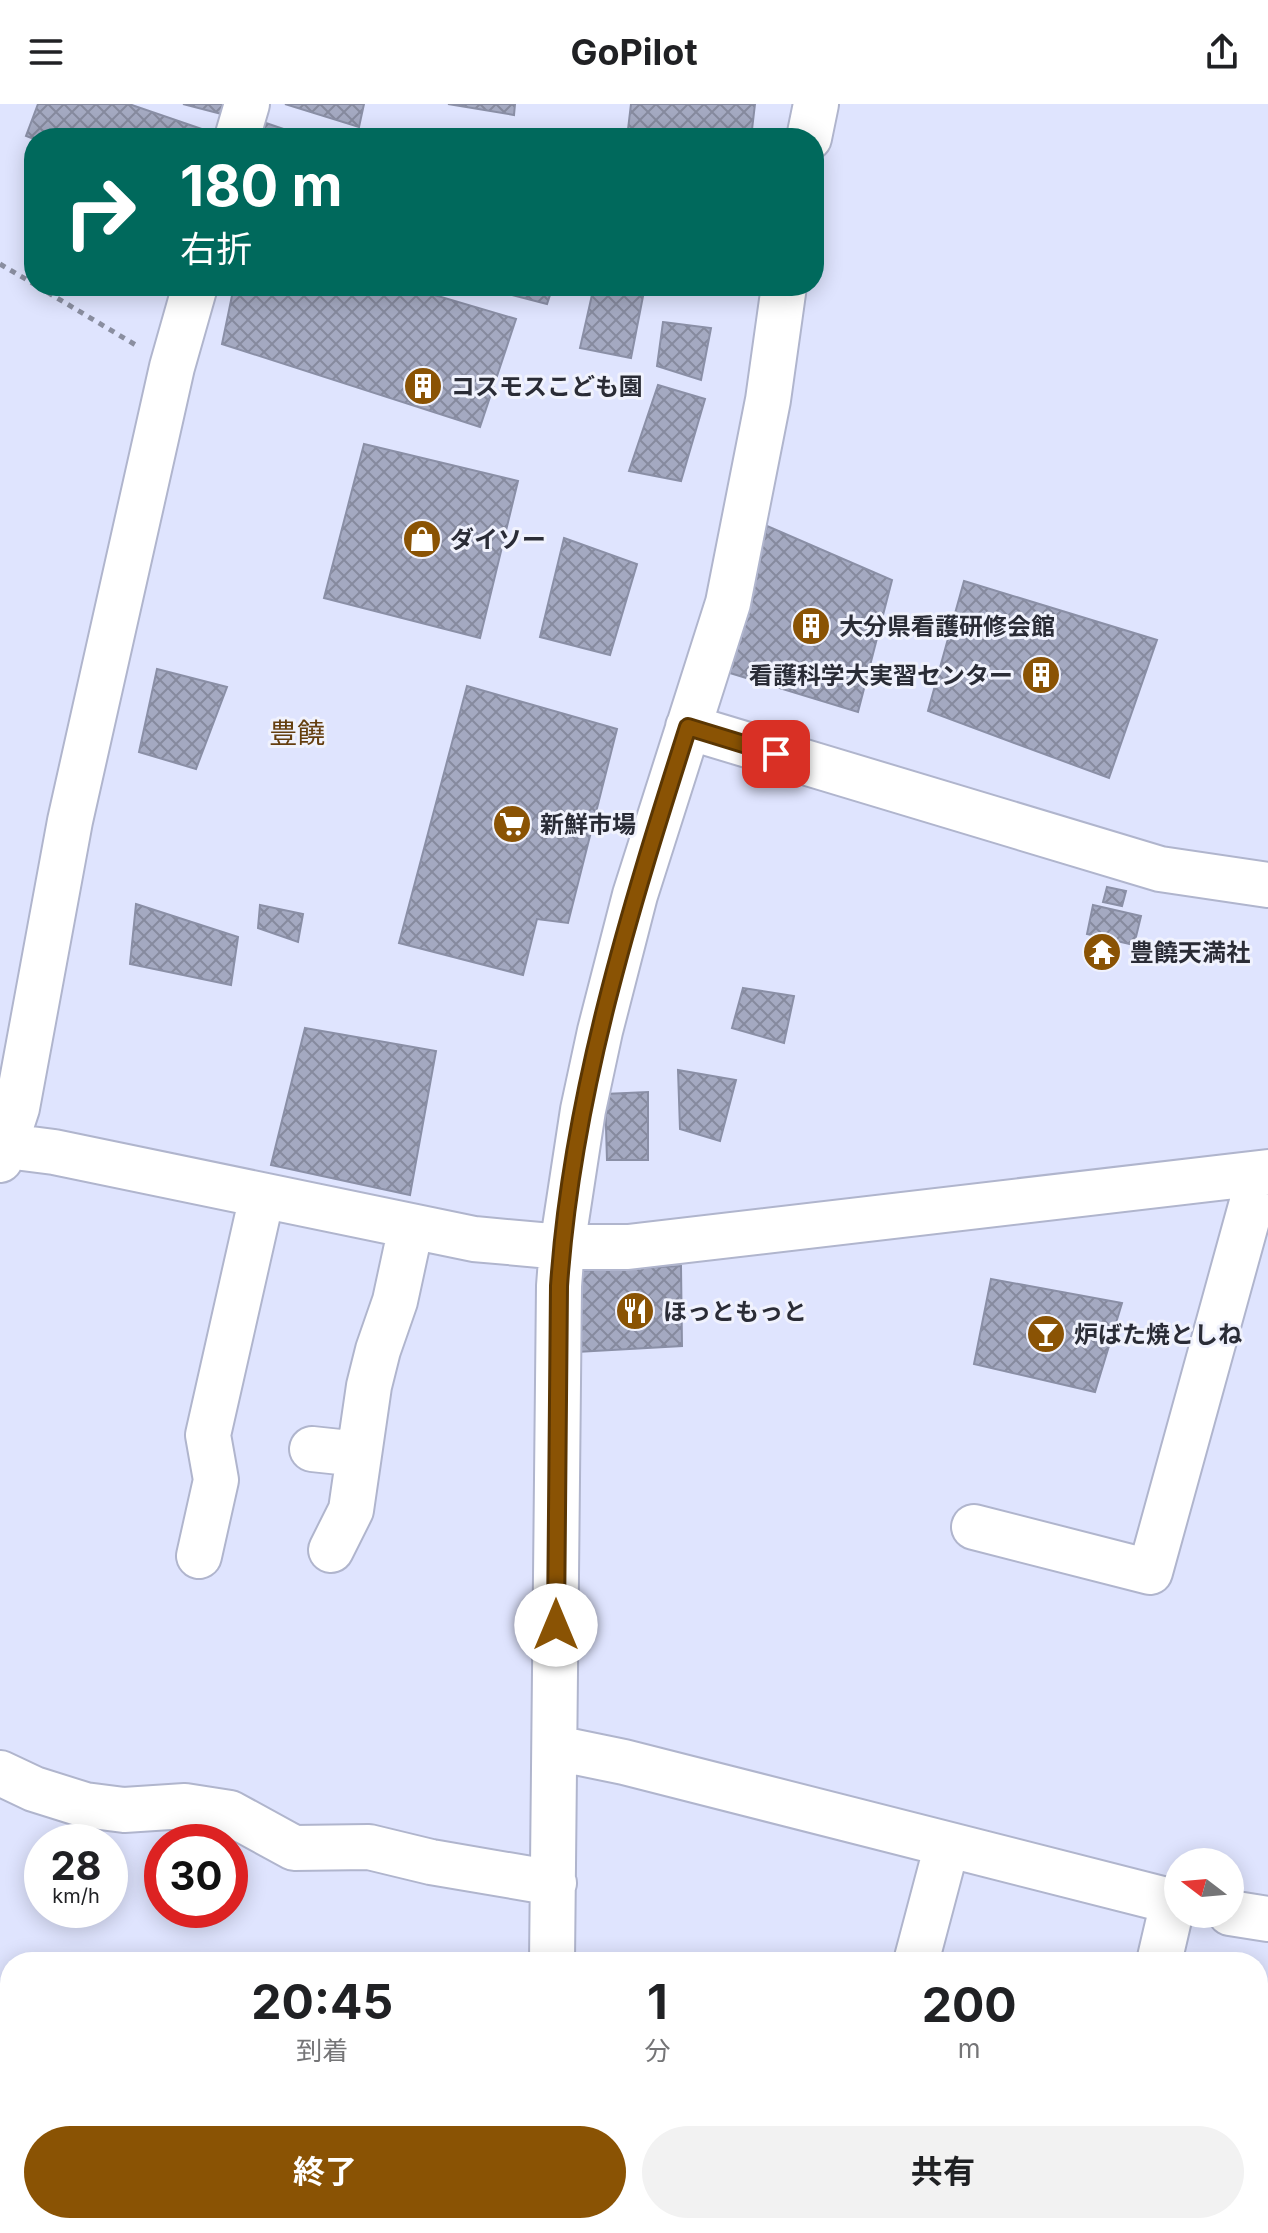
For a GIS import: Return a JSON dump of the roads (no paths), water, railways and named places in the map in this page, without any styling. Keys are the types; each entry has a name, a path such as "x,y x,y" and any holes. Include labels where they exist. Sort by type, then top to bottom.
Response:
{"street":[{"path":"240,128 247,104"},
{"path":"811,128 816,104"},
{"path":"192,296 172,367 70,821 17,1108 2,1150 54,1152 474,1239 562,1247 628,1247 1264,1172 1150,1572 974,1527"},
{"path":"552,1952 558,1302 562,1247 583,1110 600,1031 635,895 731,589 768,400 783,296"},
{"path":"688,727 1160,869 1268,885"},
{"path":"199,1556 216,1480 208,1435 262,1196"},
{"path":"331,1550 351,1510 369,1386 395,1301 411,1227"},
{"path":"312,1449 359,1454"},
{"path":"556,1748 624,1762 1164,1900"},
{"path":"0,1773 34,1789 85,1805 124,1810 185,1806 230,1813 294,1848 369,1847 431,1862 554,1883"},
{"path":"919,1952 947,1845"},
{"path":"1244,1915 1268,1919"},
{"path":"1162,1952 1168,1928"}],"place":[{"name":"コスモスこども園","path":"423,386"},
{"name":"ダイソー","path":"422,539"},
{"name":"大分県看護研修会館","path":"811,626"},
{"name":"看護科学大実習センター","path":"1041,675"},
{"name":"新鮮市場","path":"512,824"},
{"name":"豊饒天満社","path":"1102,952"},
{"name":"ほっともっと","path":"635,1311"},
{"name":"炉ばた焼としね","path":"1046,1334"}],"district":[{"name":"豊饒","path":"297,733"}]}
